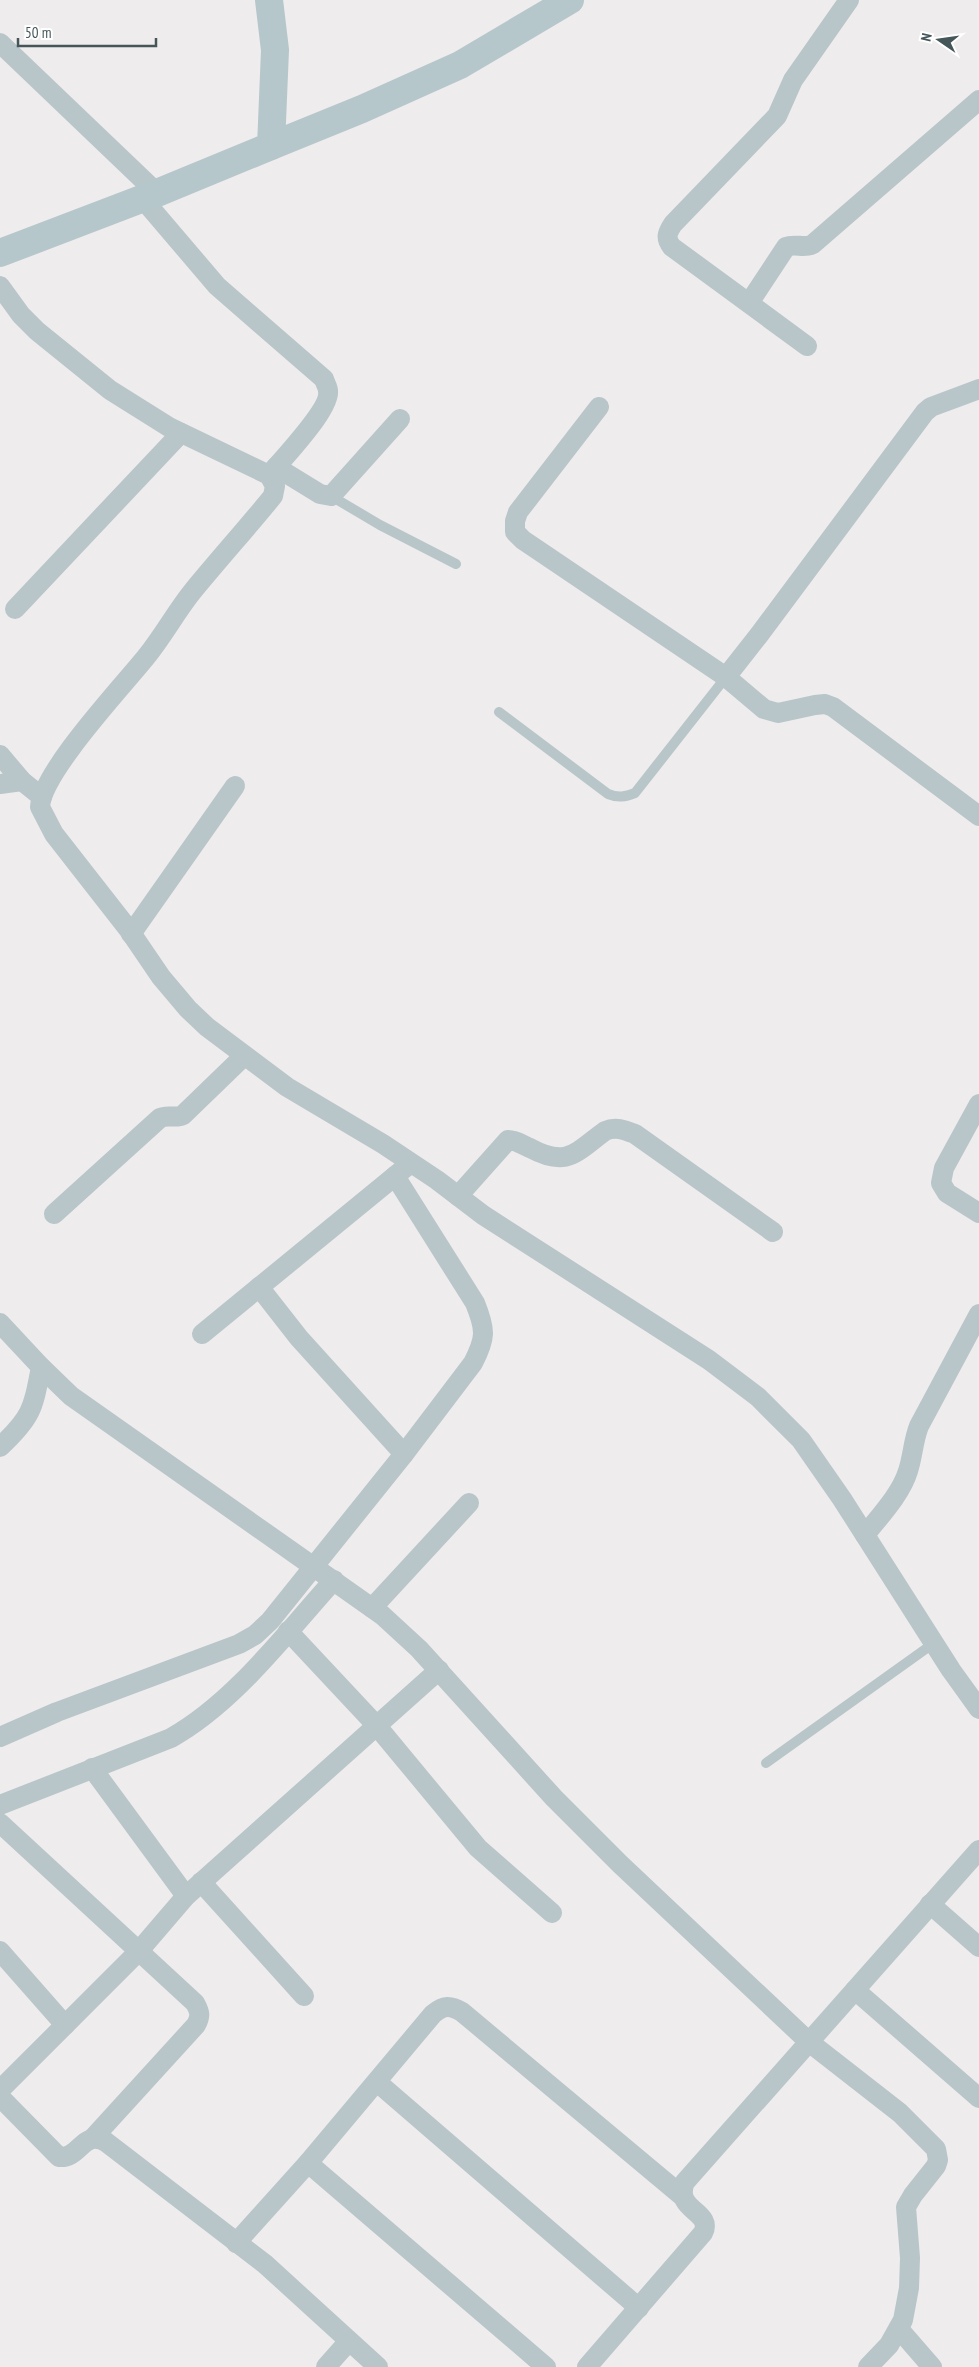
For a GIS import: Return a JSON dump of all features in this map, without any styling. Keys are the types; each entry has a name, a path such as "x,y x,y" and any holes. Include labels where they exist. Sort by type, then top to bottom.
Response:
{"main road":[{"path":"270,0 275,50 271,146"},
{"path":"0,253 149,196 362,110 460,65 570,0"}],"street":[{"path":"807,346 672,247 667,241 667,233 672,224 777,116 792,80 849,0"},
{"path":"0,43 149,196 217,286 324,380 328,390 328,398 320,413 273,471 275,486 273,496 192,592 148,654 84,732 57,769 42,797 40,807 50,828 131,934 161,977 188,1009 244,1056 309,1101 378,1141 402,1170 475,1304 483,1322 484,1334 473,1363 404,1454 324,1572 288,1631 256,1666 193,1726 171,1738 0,1804"},
{"path":"749,303 786,246 809,246 813,244 979,100"},
{"path":"0,286 21,315 47,341 110,390 181,433 273,471 320,494 331,496 400,419"},
{"path":"726,677 925,412 931,407 979,389"},
{"path":"599,407 518,512 515,521 515,532 523,540 726,677 756,704 771,713 825,704 833,707 977,810"},
{"path":"15,609 181,433"},
{"path":"0,755 22,781 42,797"},
{"path":"0,784 22,781"},
{"path":"131,934 234,786"},
{"path":"54,1214 160,1118 183,1115 244,1056"},
{"path":"979,1104 944,1168 941,1183 947,1193 979,1213"},
{"path":"458,1196 508,1140 516,1141 548,1157 561,1158 570,1156 605,1130 611,1128 624,1129 635,1134 773,1232"},
{"path":"402,1170 458,1196 483,1215 709,1360 758,1397 801,1440 979,1709"},
{"path":"202,1334 402,1170"},
{"path":"260,1287 299,1338 404,1454"},
{"path":"865,1535 903,1484 909,1470 913,1443 919,1426 979,1314"},
{"path":"0,1323 71,1396 324,1572 372,1608 419,1649 554,1798 620,1864 809,2042 900,2113 936,2149 936,2166 906,2207 910,2258 909,2288 903,2320 889,2346 868,2367"},
{"path":"0,1447 21,1427 29,1416 34,1404 41,1367"},
{"path":"372,1608 469,1503"},
{"path":"0,1737 57,1712 239,1644 254,1635 324,1572"},
{"path":"288,1631 376,1725 478,1848 552,1913"},
{"path":"0,2090 138,1952 186,1896 439,1670"},
{"path":"92,1768 186,1896"},
{"path":"0,1823 195,2003 200,2017 196,2025 93,2138 70,2156 59,2157 0,2097"},
{"path":"681,2195 685,2182 979,1850"},
{"path":"201,1882 304,1996"},
{"path":"930,1904 979,1947"},
{"path":"0,1951 65,2025"},
{"path":"855,1990 979,2098"},
{"path":"236,2242 308,2163 433,2014 440,2008 448,2006 455,2008 681,2195 683,2200 704,2222 706,2228 587,2367"},
{"path":"377,2082 639,2308"},
{"path":"93,2138 106,2142 265,2264 378,2367"},
{"path":"308,2163 546,2367"},
{"path":"899,2329 932,2367"},
{"path":"326,2367 348,2341"}],"lane":[{"path":"331,496 392,532 456,564"},
{"path":"499,712 608,794 616,797 627,796 635,793 726,677"},
{"path":"766,1763 934,1643"}]}
